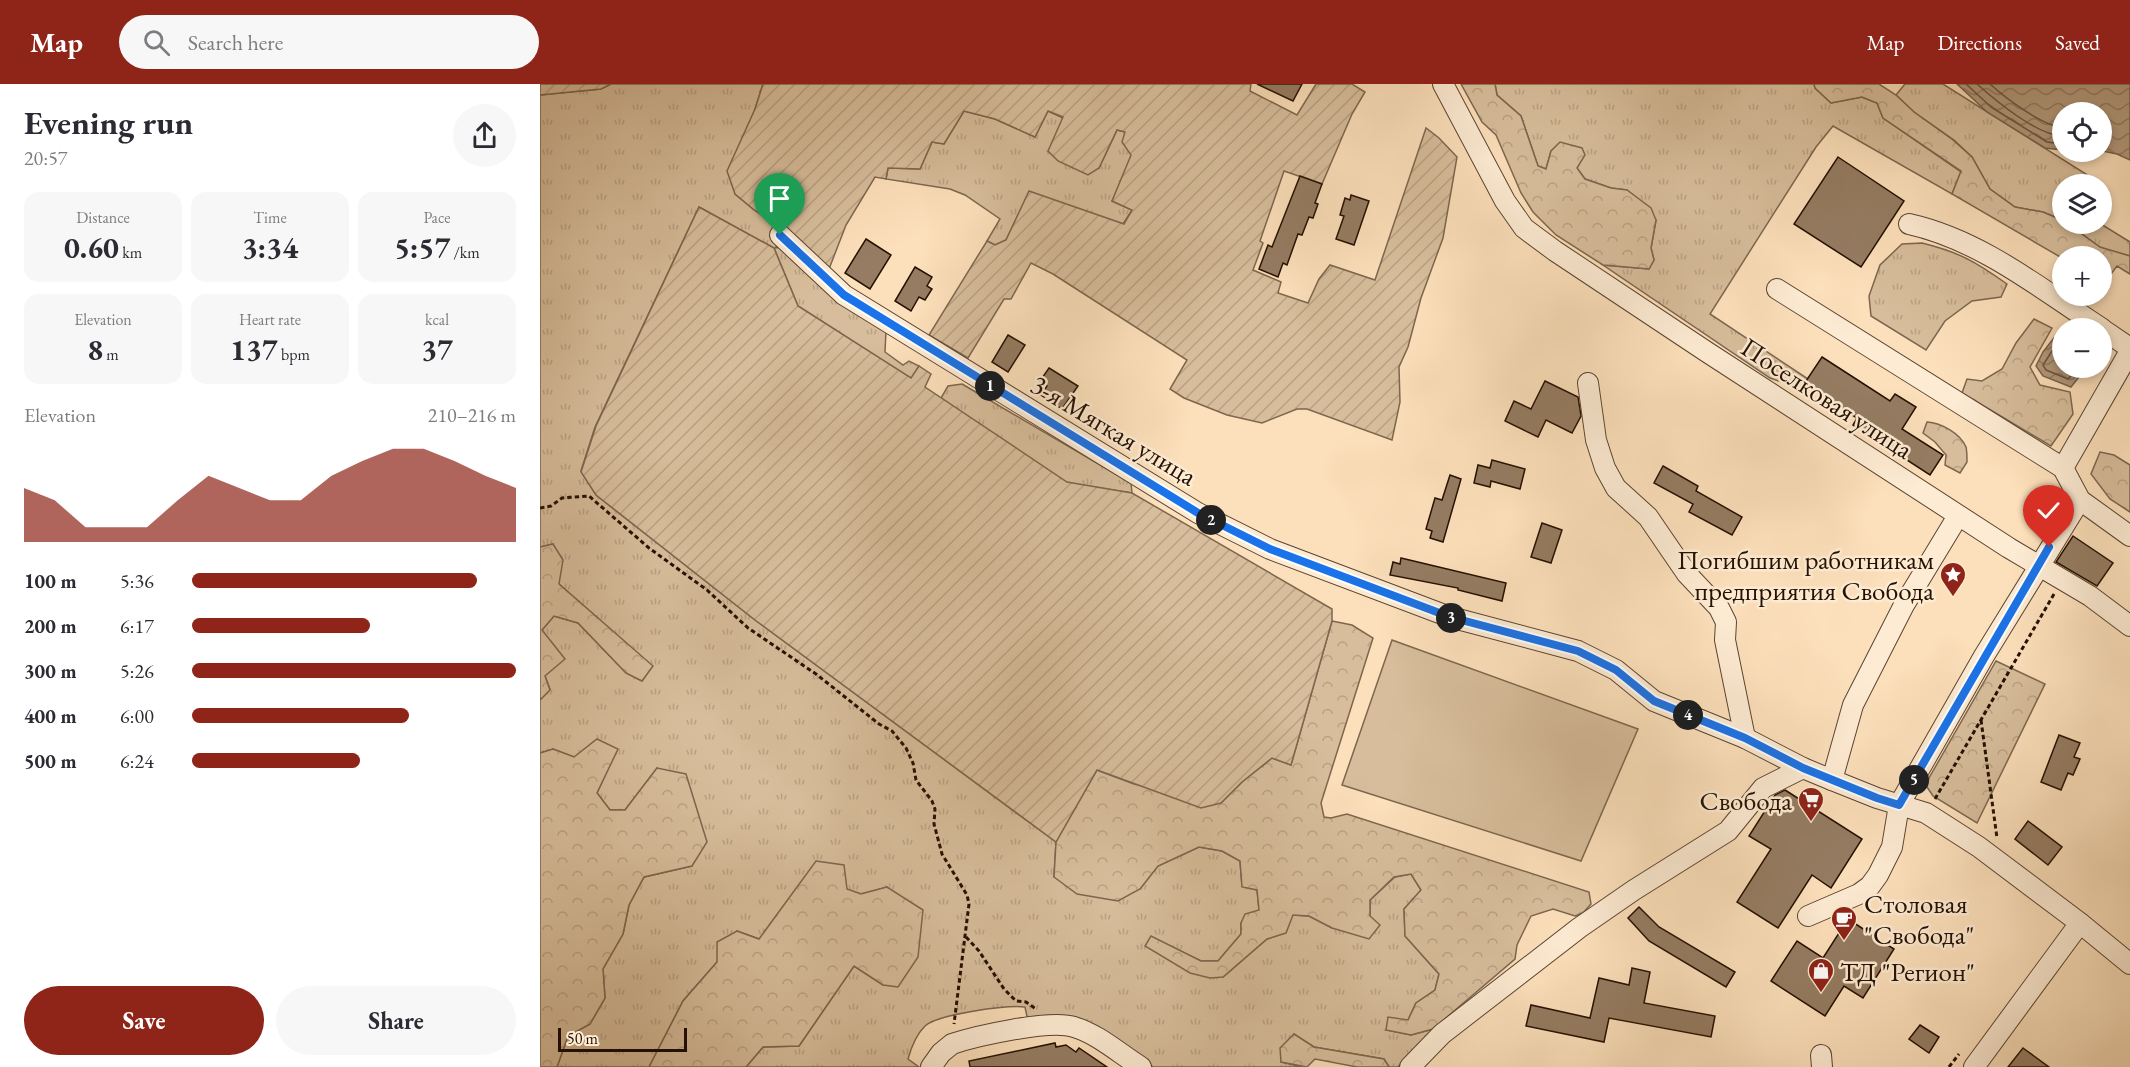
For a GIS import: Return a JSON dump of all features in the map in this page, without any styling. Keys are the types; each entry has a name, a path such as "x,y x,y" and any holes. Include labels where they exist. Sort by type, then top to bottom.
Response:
{"street":[{"name":"Поселковая улица","path":"1443,84 1505,201 1524,228 1555,251 1958,516 2090,596 2130,626"},
{"path":"1910,224 1944,234 1972,246 2084,318"},
{"name":"3-я Мягкая улица","path":"780,235 844,295 1198,513 1270,549 1450,617 1578,651 1616,670 1654,701 1745,738"},
{"path":"1777,289 2062,468 2080,500 2130,536"},
{"path":"2062,468 2130,350 2112,337"},
{"path":"1588,383 1596,440 1605,468 1616,488 1648,518 1687,574 1719,608 1726,622 1725,640 1745,738 1803,768 1926,813 2001,864 2130,964"},
{"path":"1808,916 1859,894 1870,886 1887,860 1892,847 1899,805 2038,566 2080,500"},
{"path":"1832,780 1853,705 1904,605 1958,516"},
{"path":"1410,1067 1442,1034 1579,928 1634,890 1728,831 1763,788 1803,768"},
{"path":"1974,1067 2080,923"},
{"path":"931,1067 945,1048 952,1044 1053,1024 1074,1026 1086,1031 1141,1067"}],"path":[{"path":"540,508 551,506 562,498 589,496 649,548 707,590 748,628 816,674 879,724 892,731 906,748 913,763 916,780 932,801 935,809 934,824 942,854 967,894 969,904 952,1044"},
{"path":"1926,813 2062,580"},
{"path":"1981,719 2001,864"},
{"path":"965,936 979,951 1004,990 1016,1001 1026,1002 1033,1006 1053,1024"}],"green space":[{"path":"540,84 611,84 601,89 540,95"},
{"path":"611,84 763,84 735,194 789,233 775,248 782,247 886,331 885,352 903,365 909,361 919,366 911,379 798,306 774,248 699,207 595,427 581,471 596,495 755,620 1056,842 1054,877 1140,889 1158,866 1199,847 1222,851 1240,861 1242,886 1257,890 1259,910 1241,923 1241,934 1218,961 1201,961 1151,937 1223,977 1267,939 1286,933 1292,915 1309,916 1332,928 1370,916 1370,900 1395,877 1411,874 1421,890 1404,909 1405,936 1439,974 1435,990 1416,1003 1408,1020 1386,1030 1411,1035 1433,1029 1398,1067 1389,1067 1384,1059 1314,1047 1294,1034 1281,1062 1302,1067 1153,1067 1089,1026 1028,1021 1025,1007 1016,1007 958,1014 925,1026 914,1042 908,1059 919,1067 746,1067 763,1047 799,1046 854,966 883,985 887,887 861,894 846,889 759,939 737,931 717,962 683,1001 649,1067 557,1067 568,1036 590,1024 605,998 603,969 623,934 629,905 644,877 692,866 657,768 625,810 610,810 597,793 617,749 574,757 553,749 540,753 540,700 550,689 545,676 542,630 554,616 578,623 626,673 642,681 652,666 559,584 553,544 540,547 540,95 601,89"},
{"path":"763,84 1251,84 1250,91 1297,115 1316,84 1352,84 1365,92 1352,114 1322,184 1284,171 1260,241 1263,243 1253,270 1281,282 1278,293 1308,303 1319,279 1330,265 1375,280 1426,128 1457,157 1443,238 1421,298 1408,347 1399,367 1400,402 1392,440 1307,409 1297,409 1262,423 1227,415 1184,398 1170,389 1187,360 1053,274 1031,263 1011,299 1004,299 968,358 929,335 987,241 995,245 1006,240 1029,191 1124,224 1132,210 1112,201 1131,155 1122,142 1125,132 1117,130 1099,168 1088,175 1058,161 1048,151 1063,117 1048,111 1035,137 995,119 964,111 944,144 932,142 920,169 888,168 886,179 875,177 846,225 829,269 789,233 735,194 727,171 755,109"},
{"path":"1461,84 1495,84 1497,95 1521,116 1538,166 1546,169 1551,151 1560,142 1582,148 1585,155 1577,168 1585,179 1611,188 1627,190 1651,208 1656,220 1651,248 1654,260 1649,269 1603,265 1556,235 1533,212 1521,193 1496,135 1482,122"},
{"path":"1495,84 1814,84 1815,88 1831,103 1862,97 1877,103 1883,118 1961,172 1952,194 1833,126 1816,147 1710,314 1808,379 1804,384 1793,386 1770,378 1603,265 1649,269 1654,260 1651,248 1656,220 1627,190 1611,188 1585,179 1577,168 1584,155 1551,151 1546,169 1538,166 1521,116 1497,95"},
{"path":"1814,84 1879,84 1896,95 1972,157 1990,189 2015,207 2052,216 2052,234 2082,234 2099,246 2052,246 2052,252 1952,194 1961,171 1883,118 1877,103 1862,97 1831,103 1815,88"},
{"path":"1905,84 1943,84 2052,153 2052,162 2067,162 2086,174 2052,174 2052,216 2015,207 1990,189 1972,157 1954,140 1914,112 1896,95"},
{"path":"964,111 995,119 1035,137 1048,111 1063,118 1099,168 1117,130 1125,132 1132,155 1112,201 1132,210 1123,224 1029,192 1006,240 995,245 987,241 1000,219 965,195 950,189 886,179 888,168 920,169 932,142 944,144"},
{"path":"699,207 774,248 798,306 911,378 919,366 931,374 925,387 1067,482 1132,493 1332,609 1332,621 1291,765 1272,758 1242,782 1221,803 1201,808 1097,770 1056,842 755,620 596,495 581,472 596,426"},
{"path":"2112,231 2130,242 2130,256 2112,251 2112,246 2098,246 2082,234 2112,234"},
{"path":"1922,243 1967,259 2007,284 2001,297 1972,301 1945,321 1926,350 1871,316 1869,296 1880,265 1902,244"},
{"path":"2112,251 2130,256 2130,274 2117,266 2112,273"},
{"path":"2034,319 2052,328 2030,367 2040,385 2070,392 2073,414 2051,446 1962,393 1967,379 1982,381 2002,369 2016,343"},
{"path":"962,384 1131,483 1132,493 1067,483 941,398 948,386"},
{"path":"1927,422 1950,430 1963,442 1967,462 1960,473 1945,465 1946,455 1923,433"},
{"path":"2100,452 2114,455 2130,465 2130,512 2110,499 2091,474"},
{"path":"553,544 563,560 559,584 653,666 642,681 626,673 578,623 554,616 542,630 565,659 545,676 550,690 540,700 540,547"},
{"path":"1332,621 1352,625 1373,638 1321,803 1324,817 1331,818 1347,814 1589,892 1591,904 1583,913 1575,916 1553,909 1531,916 1517,945 1515,959 1433,1029 1411,1035 1386,1030 1388,1017 1408,1020 1416,1003 1435,990 1439,974 1405,936 1404,909 1421,890 1411,874 1394,877 1370,900 1370,916 1380,925 1369,939 1332,928 1309,916 1293,915 1286,933 1267,939 1223,977 1210,978 1190,973 1145,946 1151,936 1201,961 1218,961 1241,934 1241,923 1245,914 1259,910 1257,890 1242,887 1240,861 1222,851 1199,847 1158,866 1140,889 1118,901 1077,894 1054,877 1056,842 1097,770 1134,784 1221,803 1242,782 1272,758 1291,765"},
{"path":"1392,640 1638,729 1581,861 1342,785"},
{"path":"1996,661 2045,684 1977,823 1933,796 1927,787 1929,778"},
{"path":"597,739 618,749 597,793 610,810 625,810 657,768 686,774 707,842 692,866 644,877 629,905 623,934 603,969 605,998 590,1024 568,1036 557,1067 540,1067 540,753 553,749 574,757"},
{"path":"816,861 844,865 847,889 861,894 887,887 923,910 918,957 898,987 883,985 854,966 799,1046 763,1047 746,1067 649,1067 683,1001 717,962 717,942 737,931 759,939"},
{"path":"1294,1034 1314,1047 1384,1059 1389,1067 1357,1067 1315,1059 1307,1067 1281,1062 1280,1048"}],"water":[{"path":"1957,84 2130,84 2130,160 2112,153 2112,102 2052,102 2052,149 2045,148 1987,112"},
{"path":"2052,341 2052,378 2078,378 2071,387 2043,376 2036,366"}],"building":[{"path":"1257,84 1302,84 1293,101"},
{"path":"1838,157 1904,201 1861,267 1794,224"},
{"path":"1300,176 1322,184 1315,203 1318,204 1313,218 1309,217 1302,235 1298,234 1287,265 1283,263 1278,277 1259,269 1268,245 1272,247"},
{"path":"1351,195 1369,201 1354,245 1336,239 1344,216 1340,215 1345,198 1350,200"},
{"path":"866,239 891,255 870,289 845,273"},
{"path":"915,267 932,277 927,286 932,289 925,300 919,297 911,311 895,301"},
{"path":"1008,335 1025,345 1008,372 992,362"},
{"path":"1822,357 1890,401 1895,394 1916,407 1902,429 1943,455 1930,475 1853,425 1857,418 1804,384"},
{"path":"1049,368 1078,386 1062,409 1041,395 1047,386 1040,381"},
{"path":"1545,381 1578,397 1581,416 1572,433 1546,420 1538,437 1505,421 1514,401 1531,409"},
{"path":"1492,460 1525,469 1520,489 1491,481 1490,487 1474,483 1478,465 1490,468"},
{"path":"1663,466 1698,486 1696,491 1742,517 1732,535 1689,512 1693,504 1654,483"},
{"path":"1450,475 1461,479 1443,542 1430,538 1432,531 1426,529 1435,498 1442,500"},
{"path":"1542,523 1562,530 1551,563 1531,557"},
{"path":"2073,536 2113,563 2097,586 2056,562"},
{"path":"1401,558 1506,583 1502,601 1458,590 1458,588 1390,575 1393,562 1400,564"},
{"path":"2059,735 2080,743 2074,757 2080,759 2073,775 2068,773 2061,790 2041,782"},
{"path":"1785,790 1862,839 1831,888 1812,875 1778,928 1737,902 1771,849 1749,836 1775,795"},
{"path":"2028,821 2062,847 2048,865 2015,839"},
{"path":"1639,907 1659,927 1735,972 1726,987 1649,941 1628,918"},
{"path":"1848,919 1894,949 1863,998 1844,986 1825,1016 1771,981 1797,941 1823,958"},
{"path":"1632,968 1650,972 1644,1003 1715,1016 1711,1037 1609,1018 1604,1042 1526,1026 1531,1005 1590,1018 1599,978 1629,985"},
{"path":"1920,1025 1939,1037 1929,1053 1909,1039"},
{"path":"1055,1043 1056,1047 1066,1045 1076,1052 1079,1048 1107,1067 970,1067 969,1061"},
{"path":"2023,1048 2049,1067 2008,1067"}],"place":[{"name":"Погибшим работникам предприятия Свобода","path":"1953,598"},
{"name":"Свобода","path":"1811,823"},
{"name":"Столовая \"Свобода\"","path":"1844,942"},
{"name":"ТД \"Регион\"","path":"1821,994"}],"route":[{"path":"780,235 844,295 1198,513 1270,549 1450,617 1578,651 1616,670 1654,701 1745,738 1803,768 1899,805 2049,547"}]}
